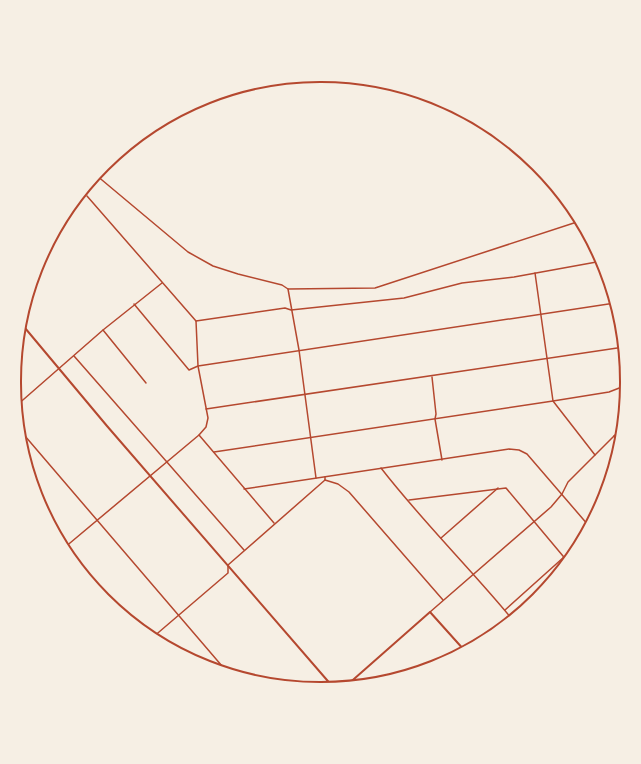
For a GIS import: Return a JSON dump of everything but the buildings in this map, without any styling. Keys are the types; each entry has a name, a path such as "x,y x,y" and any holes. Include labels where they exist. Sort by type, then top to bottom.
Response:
{"street":[{"path":"101,179 188,252 213,266 288,288 375,288 574,223"},
{"path":"69,544 167,463 198,435 206,427 208,418 198,366 196,321 87,196"},
{"path":"196,321 285,308 291,310 404,298 462,283 535,273 595,262"},
{"path":"535,273 553,401 595,455"},
{"path":"22,401 103,330 162,283"},
{"path":"288,288 299,350 316,478"},
{"path":"134,304 189,370 198,366 299,350 610,304"},
{"path":"26,329 150,476 328,682"},
{"path":"103,330 146,383"},
{"path":"206,409 304,393 432,376 618,348"},
{"path":"74,356 244,550"},
{"path":"432,376 436,414 435,418 442,460"},
{"path":"214,452 310,436 553,401 609,392 620,388"},
{"path":"198,435 274,523"},
{"path":"353,680 551,507 562,494 568,482 614,436"},
{"path":"27,438 221,665"},
{"path":"244,490 381,468 509,450 520,450 527,454 585,522"},
{"path":"381,468 508,615"},
{"path":"158,633 228,573 228,565 274,523 325,480 325,477"},
{"path":"325,480 338,484 349,492 443,600"},
{"path":"441,538 498,488"},
{"path":"409,500 506,488 564,557"},
{"path":"504,610 562,559"},
{"path":"430,612 461,646"}]}
